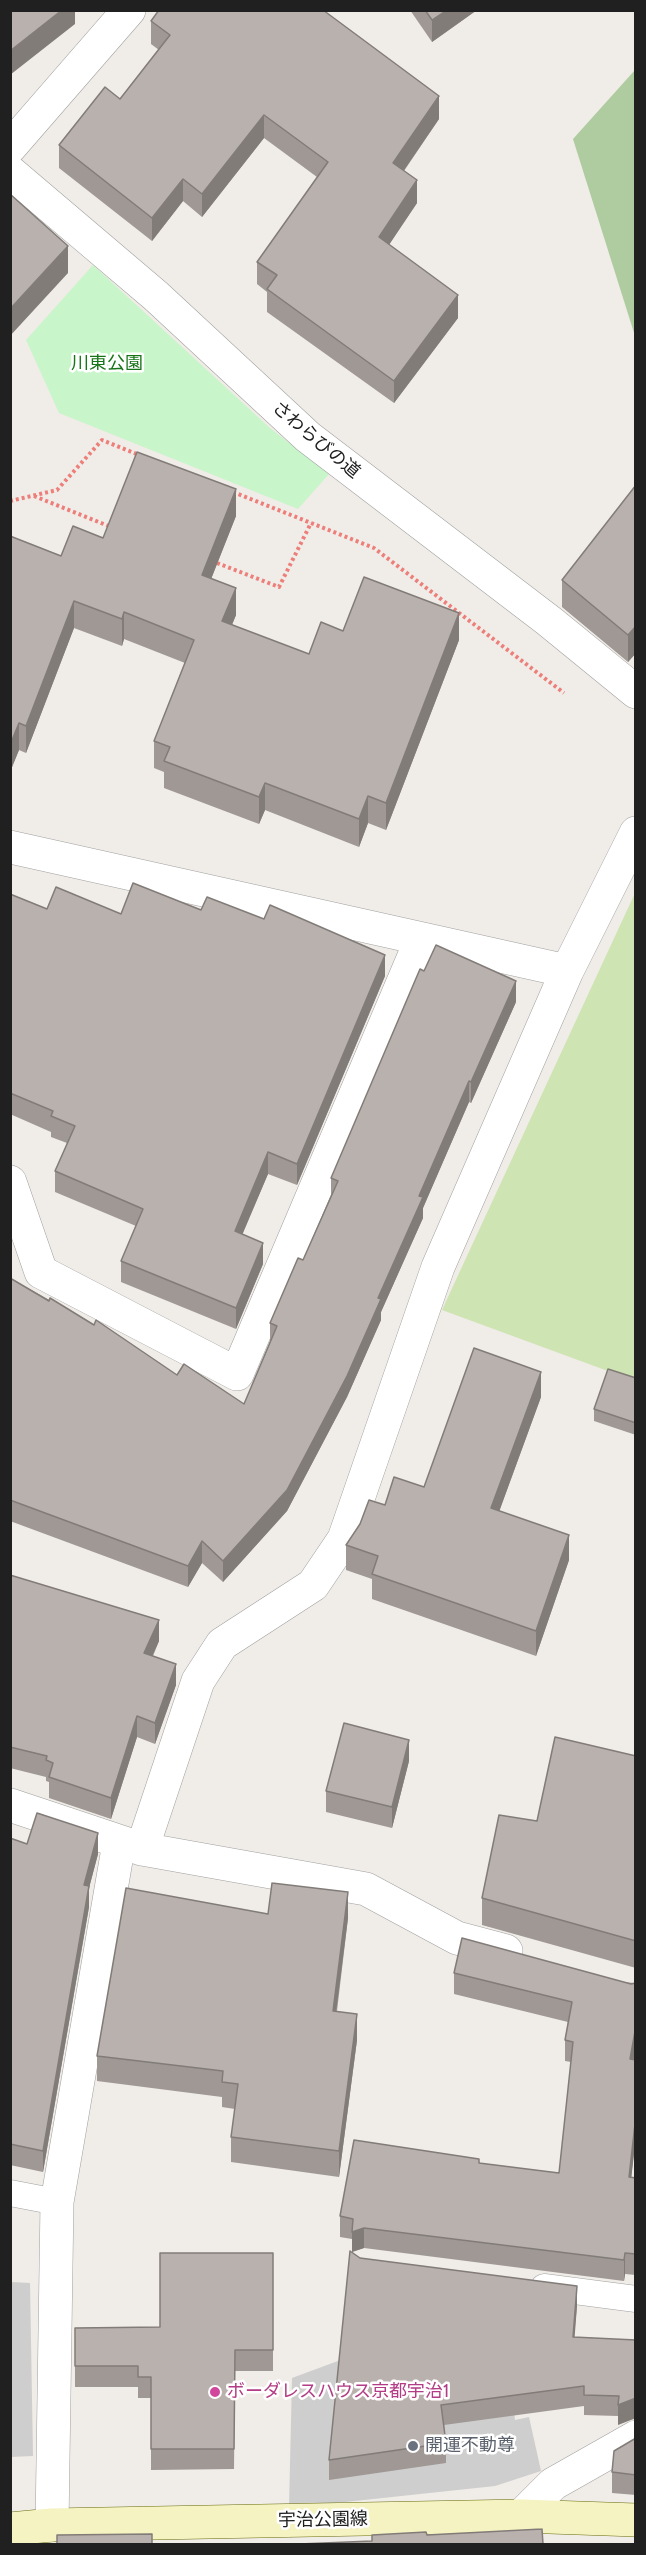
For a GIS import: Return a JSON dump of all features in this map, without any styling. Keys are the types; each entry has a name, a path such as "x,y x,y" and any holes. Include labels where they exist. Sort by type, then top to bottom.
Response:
{"main road":[{"name":"宇治公園線","path":"10,2529 52,2525 521,2516 636,2520"}],"street":[{"path":"10,147 129,10"},
{"name":"さわらびの道","path":"10,172 156,296 308,437 549,621 636,692"},
{"path":"52,2525 57,2202 131,1846 198,1681 222,1644 313,1585 344,1539 438,1268 567,971 636,833"},
{"path":"10,847 567,971"},
{"path":"10,1182 41,1272 237,1374 421,940"},
{"path":"10,1805 131,1846 366,1889 457,1938 535,1959"},
{"path":"521,2516 553,2484 636,2437"}],"lane":[{"path":"10,2193 57,2202"},
{"path":"517,2283 636,2299"}],"path":[{"path":"10,501 57,490 102,440 146,458"},
{"path":"223,488 374,548 571,699"},
{"path":"33,496 117,529"},
{"path":"217,563 279,587 311,523"}],"shaded area":[{"path":"11,2282 30,2283 33,2456 11,2457"},
{"name":"開運不動尊","path":"506,2343 515,2420 529,2417 541,2471 495,2486 289,2508 292,2378 346,2358"}],"green space":[{"path":"635,70 635,336 573,139"},
{"name":"川東公園","path":"93,265 270,428 329,474 298,509 59,413 26,340"},
{"path":"635,893 635,1381 442,1310"}],"building":[{"path":"10,10 62,10 10,51"},
{"path":"159,10 323,10 439,96 393,163 417,180 379,237 458,295 394,381 267,289 277,275 257,262 328,162 264,115 202,194 183,179 152,218 59,145 105,87 120,99 170,35 151,21"},
{"path":"425,10 447,10 432,20"},
{"path":"10,194 68,246 10,309"},
{"path":"137,452 236,489 202,575 236,588 222,621 309,654 321,622 343,631 364,577 459,613 386,803 368,796 359,819 265,783 259,797 164,761 170,747 154,741 194,640 124,612 122,619 74,601 26,726 19,723 10,745 10,536 61,556 73,526 103,538"},
{"path":"636,485 636,626 628,635 562,580"},
{"path":"133,883 201,910 207,897 264,919 270,905 385,955 297,1164 268,1152 235,1231 263,1243 236,1308 121,1261 143,1209 55,1171 75,1126 51,1116 53,1111 10,1093 10,894 47,909 56,887 121,914"},
{"path":"436,945 516,981 419,1196 423,1197 378,1298 381,1299 347,1376 287,1490 223,1561 202,1541 188,1566 10,1500 10,1278 49,1301 50,1298 94,1325 96,1320 177,1375 184,1364 244,1404 277,1326 270,1323 298,1258 303,1260 338,1181 331,1178 420,969 424,971"},
{"path":"474,1348 541,1372 491,1508 569,1535 536,1631 372,1574 378,1556 346,1545 360,1524 369,1500 385,1505 394,1477 424,1487"},
{"path":"608,1369 636,1378 636,1423 594,1409"},
{"path":"10,1575 159,1620 144,1653 176,1664 155,1723 137,1716 111,1798 49,1777 53,1763 46,1760 47,1756 10,1747"},
{"path":"344,1723 409,1740 392,1807 326,1791"},
{"path":"555,1737 636,1756 636,1941 482,1898 499,1815 537,1821"},
{"path":"37,1813 98,1833 84,1885 89,1886 43,2151 10,2144 10,1838 27,1844"},
{"path":"272,1883 348,1892 333,2011 357,2014 339,2151 231,2137 238,2084 222,2082 223,2071 97,2056 126,1888 268,1914"},
{"path":"462,1938 631,1984 636,1983 636,2026 630,2059 636,2060 636,2115 629,2177 636,2178 636,2254 625,2253 624,2260 364,2228 352,2232 353,2219 340,2216 354,2140 479,2159 479,2163 559,2173 573,2042 565,2040 572,2002 454,1973"},
{"path":"350,2251 360,2258 577,2286 573,2337 636,2340 636,2398 618,2405 619,2396 584,2395 584,2386 441,2405 446,2443 329,2460"},
{"path":"160,2253 273,2253 273,2350 235,2350 234,2449 151,2449 151,2377 138,2377 138,2366 75,2366 75,2328 160,2327"},
{"path":"636,2438 636,2475 612,2472 614,2451"},
{"path":"542,2529 543,2544 299,2544 372,2541 372,2535 426,2532 427,2535"},
{"path":"152,2534 152,2544 57,2544 57,2535"}],"place":[{"name":"ボーダレスハウス京都宇治1","path":"215,2392"},
{"name":"開運不動尊","path":"413,2446"}]}
